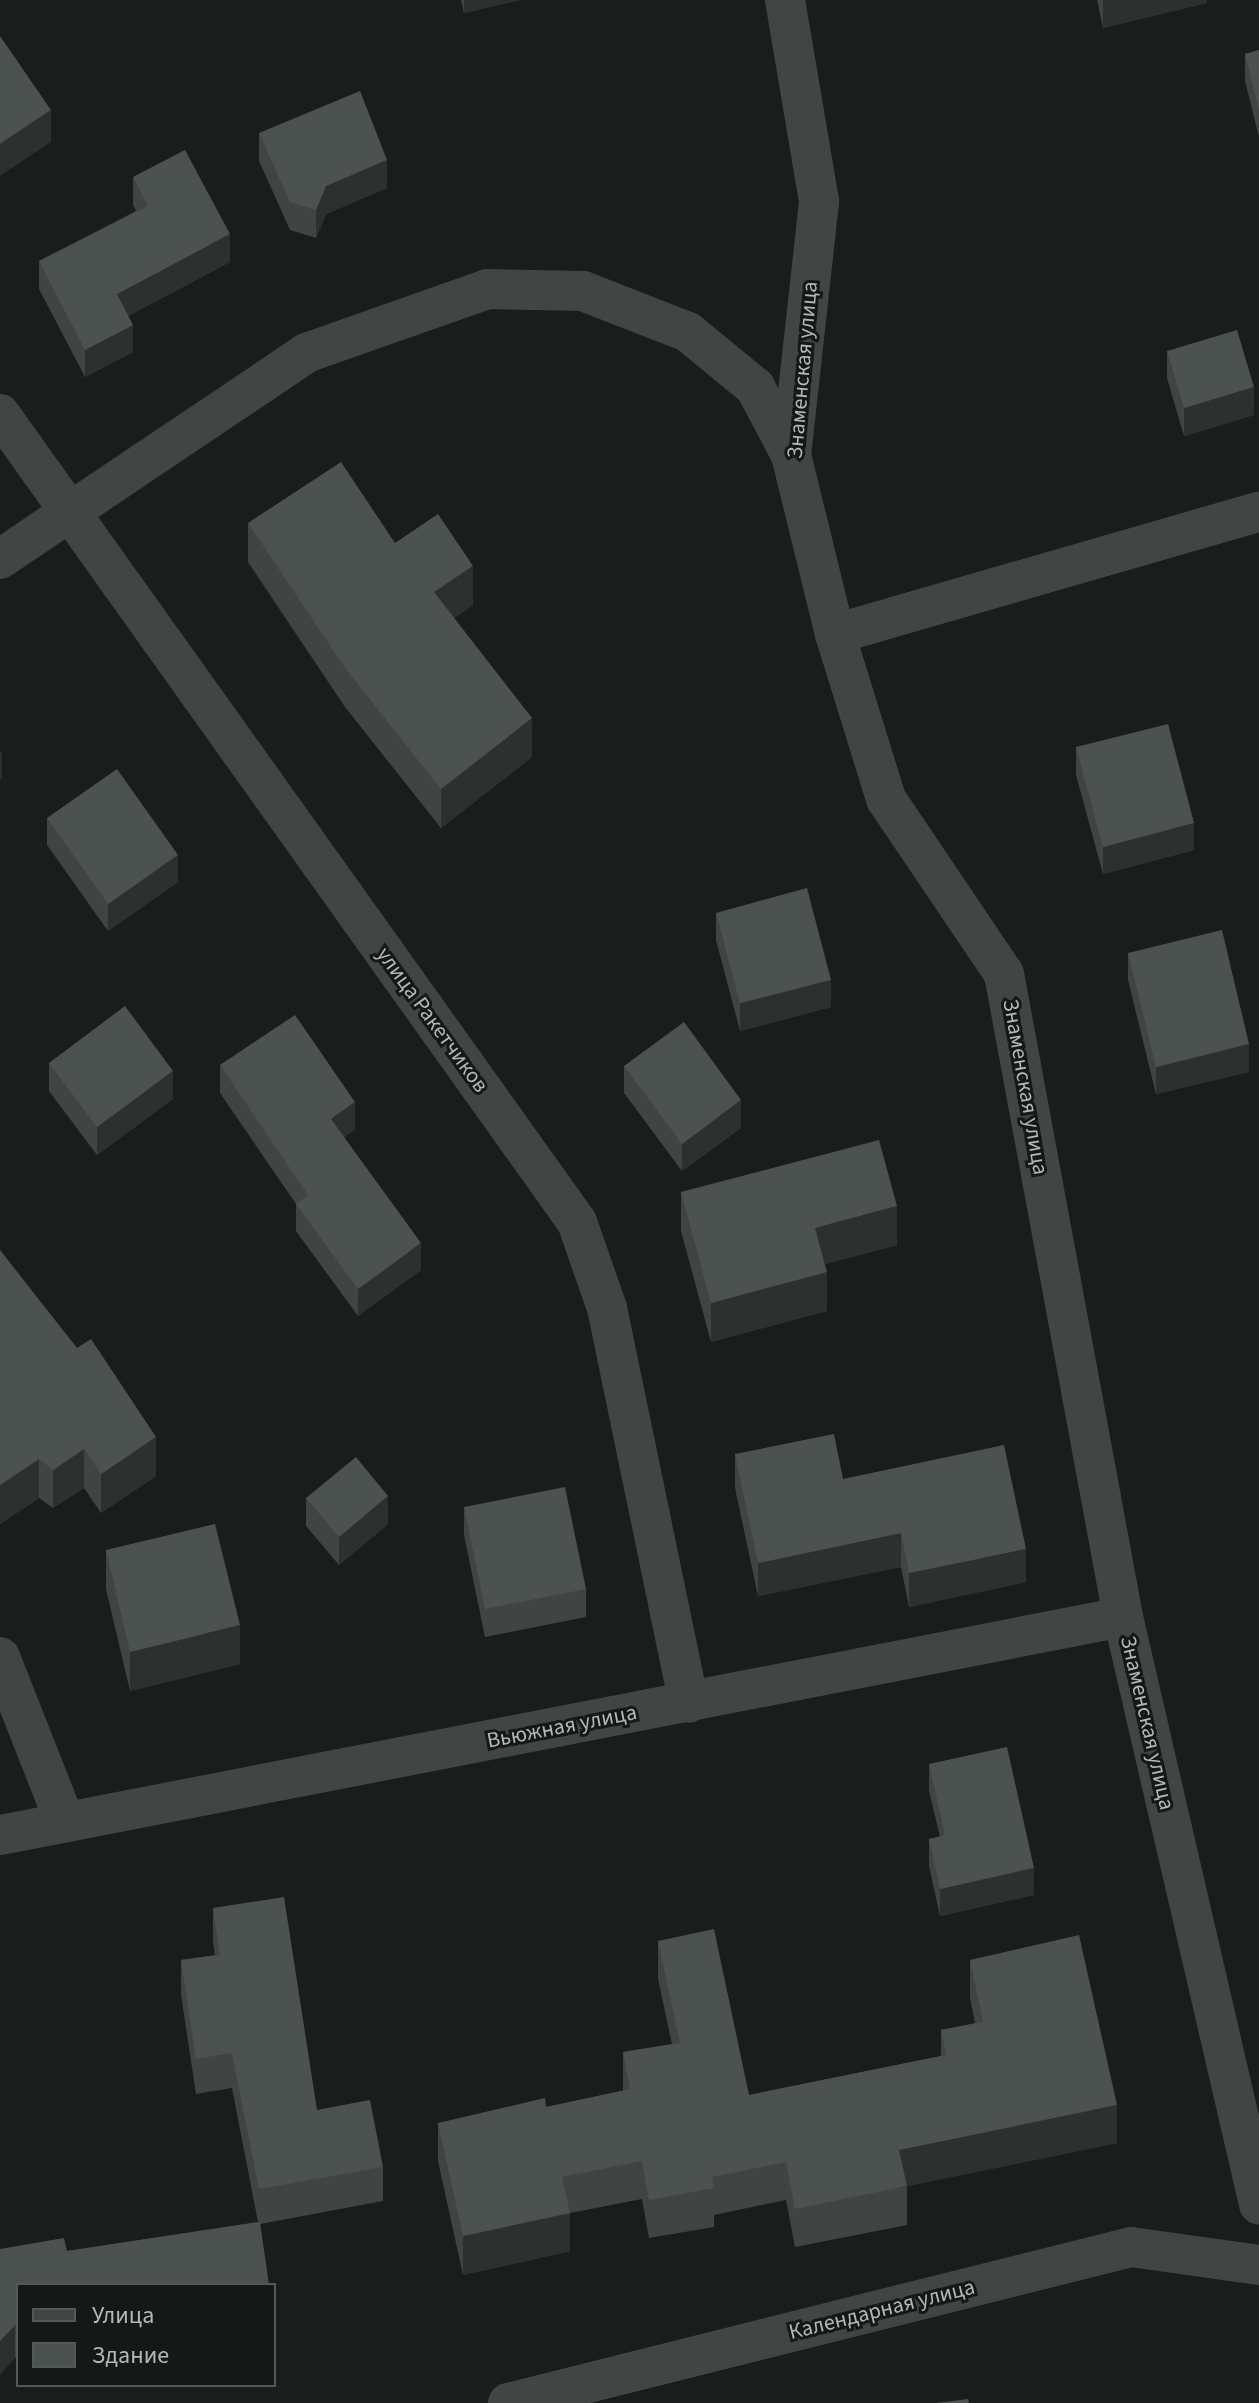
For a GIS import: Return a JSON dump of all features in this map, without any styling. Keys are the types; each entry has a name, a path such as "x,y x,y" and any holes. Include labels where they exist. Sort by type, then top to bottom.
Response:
{"street":[{"name":"Знаменская улица","path":"785,0 819,202 791,455 835,634 886,799 1004,974 1123,1617 1259,2204"},
{"path":"0,559 306,353 488,289 583,291 688,332 755,387 791,455"},
{"name":"улица Ракетчиков","path":"0,414 577,1222 607,1308 689,1703"},
{"path":"835,634 1259,512"},
{"name":"Вьюжная улица","path":"0,1835 1123,1617"},
{"path":"0,1657 65,1822"},
{"name":"Календарная улица","path":"508,2403 1131,2247 1259,2265"}],"building":[{"path":"0,36 51,110 0,144"},
{"path":"1259,50 1259,110 1245,54"},
{"path":"360,91 387,160 326,186 316,210 290,202 259,133"},
{"path":"185,150 230,234 117,294 133,325 85,350 39,261 148,206 133,177"},
{"path":"1237,330 1254,387 1184,408 1167,351"},
{"path":"341,462 395,543 438,514 473,566 434,592 532,718 441,789 345,668 248,523"},
{"path":"1168,724 1194,823 1103,847 1076,747"},
{"path":"117,769 178,855 108,904 47,818"},
{"path":"807,888 831,980 740,1003 716,913"},
{"path":"1222,930 1249,1044 1156,1067 1128,953"},
{"path":"125,1006 173,1071 97,1127 49,1063"},
{"path":"295,1015 355,1102 331,1119 421,1243 358,1289 296,1204 308,1195 220,1065"},
{"path":"684,1022 741,1100 682,1144 624,1066"},
{"path":"879,1140 897,1206 815,1228 827,1272 711,1303 681,1192"},
{"path":"0,1250 77,1348 91,1339 156,1437 101,1474 84,1449 53,1470 39,1459 0,1485"},
{"path":"834,1434 843,1479 1004,1445 1026,1549 909,1573 901,1533 758,1563 735,1454"},
{"path":"356,1457 388,1496 339,1537 306,1498"},
{"path":"565,1487 586,1589 485,1609 464,1507"},
{"path":"215,1524 240,1625 130,1652 106,1550"},
{"path":"1007,1747 1034,1868 940,1889 929,1839 945,1835 929,1764"},
{"path":"284,1897 317,2110 370,2100 383,2167 259,2189 232,2053 196,2059 181,1960 220,1955 213,1908"},
{"path":"714,1929 749,2095 946,2055 941,2030 983,2022 970,1960 1079,1935 1117,2105 899,2150 907,2186 795,2209 786,2162 712,2177 714,2188 649,2200 642,2161 562,2177 570,2213 463,2236 438,2123 545,2098 546,2107 630,2089 623,2052 680,2043 658,1941"},
{"path":"260,2222 269,2283 16,2283 16,2325 0,2341 0,2249 64,2238 67,2251"},
{"path":"968,2399 969,2403 936,2403"}]}
